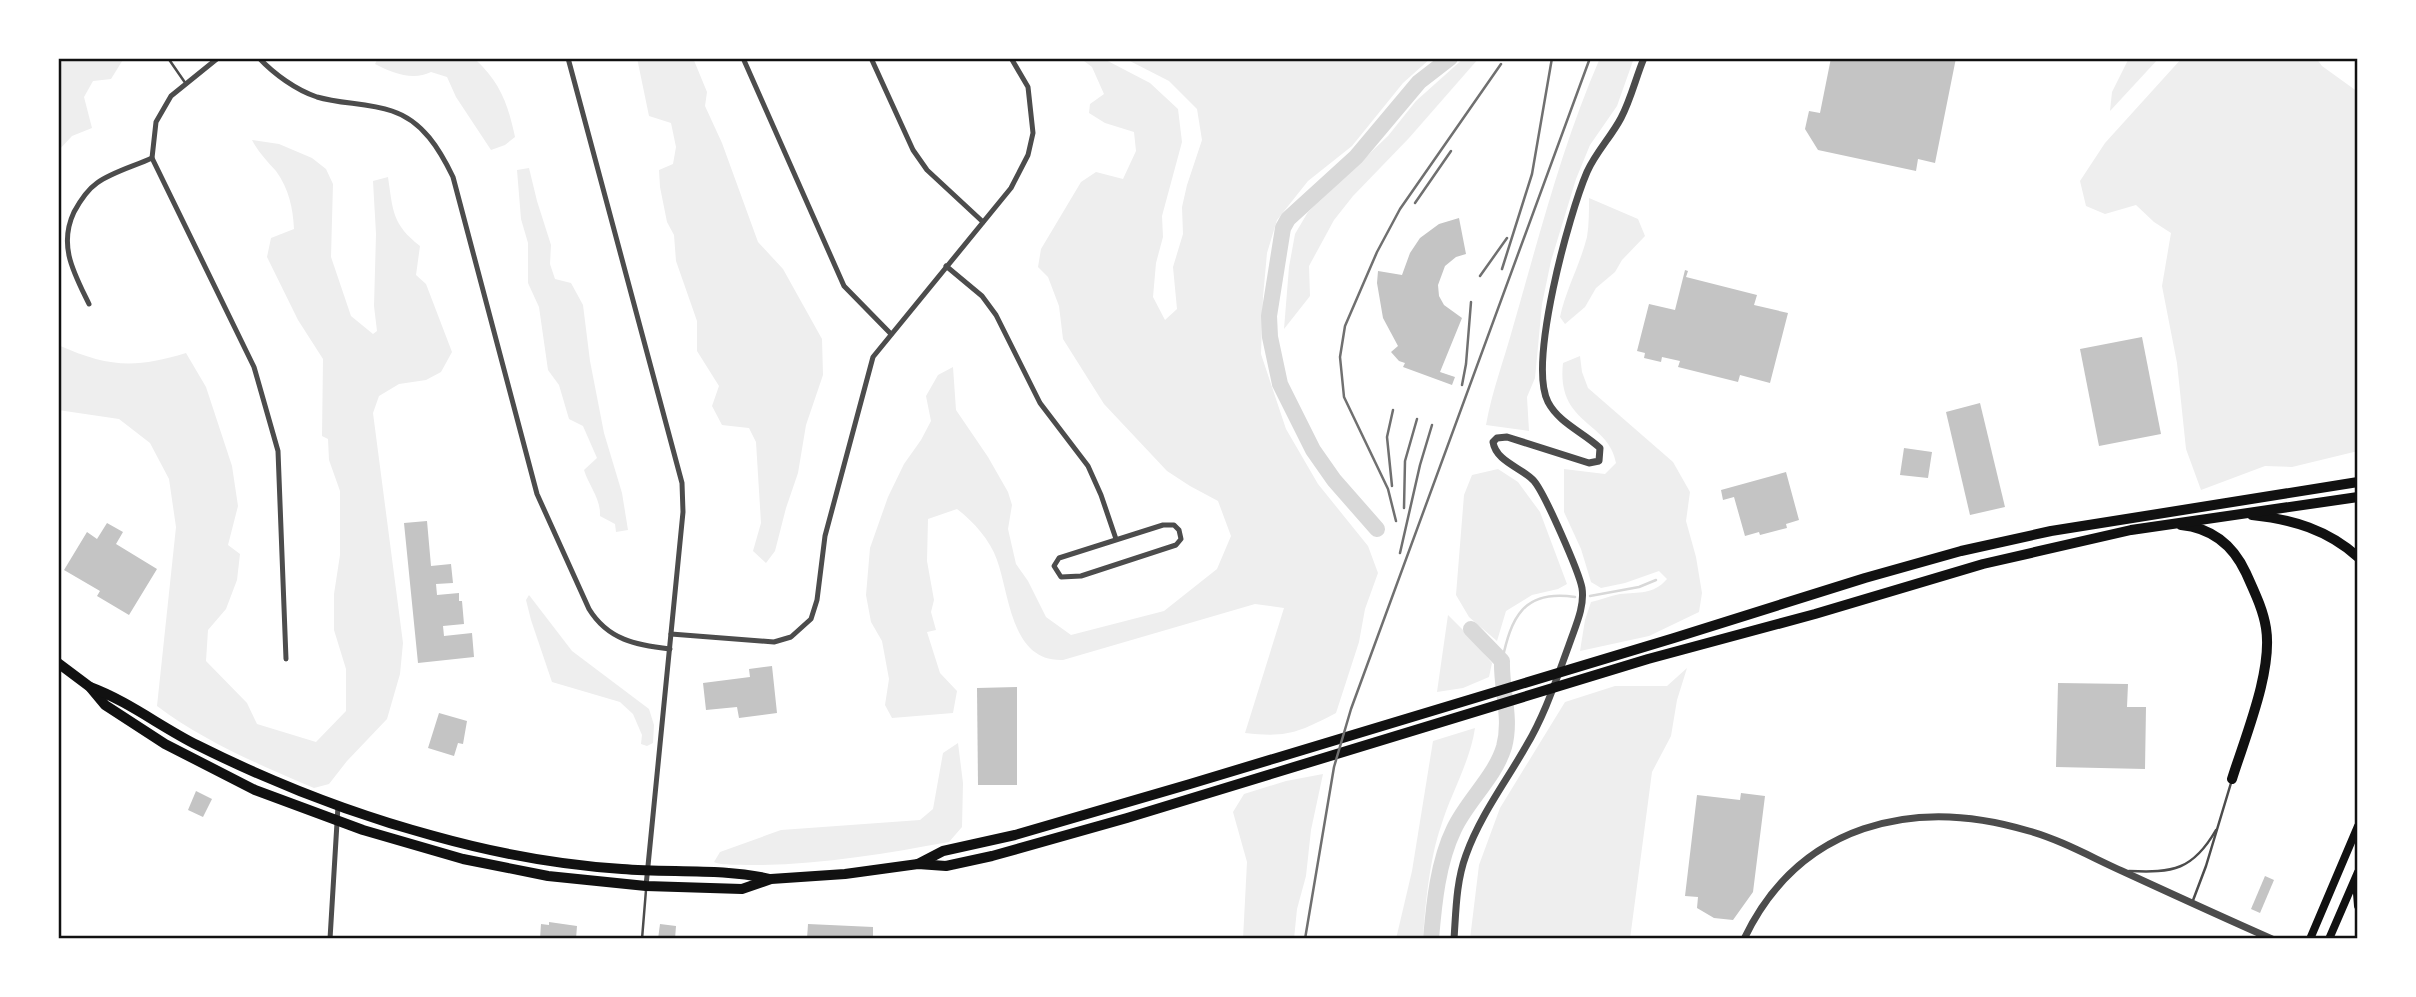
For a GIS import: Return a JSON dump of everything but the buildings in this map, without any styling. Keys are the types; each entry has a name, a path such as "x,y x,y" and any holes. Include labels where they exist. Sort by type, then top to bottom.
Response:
{"highway":[{"path":"918,864 943,852 1015,835 1190,784 1865,578 1990,544 2064,529 2358,482"},
{"path":"58,663 89,687 106,705 146,733 255,790 338,822 396,841 493,866 558,877 646,886 742,888 771,879 845,874 918,864 946,866 992,856 1678,651 1983,564 2061,545 2170,524 2358,497"},
{"path":"2234,514 2284,520 2307,526 2334,539 2358,557"},
{"path":"2170,524 2203,529 2228,545 2241,564 2264,620 2267,640 2264,672 2232,779"},
{"path":"89,687 113,695 182,737 243,768 341,807 434,836 492,850 578,865 648,871 742,873 771,879"}],"main road":[{"path":"2310,939 2358,826"},
{"path":"2357,875 2358,906"},
{"path":"2329,939 2357,875"}],"street":[{"path":"218,58 171,96 156,122 152,158 254,367 278,451 286,659"},
{"path":"259,58 273,73 315,96 393,111 416,125 441,151 453,177 537,494 579,587 595,619 609,632 640,645 670,649"},
{"path":"568,58 682,484 683,512 646,886"},
{"path":"743,58 844,286 891,334"},
{"path":"871,58 913,150 927,170 983,222"},
{"path":"671,634 774,642 791,637 811,619 817,600 825,536 873,357 1011,188 1028,155 1033,133 1028,87 1012,58"},
{"path":"1454,939 1458,884 1466,856 1481,821 1526,747 1546,707 1583,597 1576,569 1540,491 1531,478 1499,455 1493,442 1497,438 1507,437 1589,463 1599,461 1601,457 1600,448 1556,414 1547,400 1542,377 1545,343 1558,272 1576,201 1594,158 1622,117 1644,58"},
{"path":"89,304 70,265 66,243 68,224 80,200 98,182 152,158"},
{"path":"946,266 982,296 996,315 1040,403 1088,466 1101,495 1115,539"},
{"path":"1163,525 1174,525 1179,530 1181,539 1176,545 1081,576 1061,577 1054,566 1059,558 1115,539 1163,525"},
{"path":"330,939 341,807"},
{"path":"1744,939 1766,900 1785,877 1809,856 1836,840 1860,829 1898,819 1950,817 2006,824 2042,835 2272,939"}],"lane":[{"path":"169,58 186,85"},
{"path":"2192,903 2220,824 2232,779"},
{"path":"2120,870 2163,872 2182,866 2200,853 2220,824"},
{"path":"642,939 646,886"}],"shaded area":[{"path":"58,58 124,58 111,79 93,81 84,97 92,128 72,136 58,151"},
{"path":"378,58 409,58 422,61 425,58 475,59 491,76 502,94 515,137 505,145 491,150 456,97 447,77 431,72 417,76 395,73 375,64"},
{"path":"637,58 693,58 707,92 705,106 722,143 758,242 783,269 822,339 823,375 806,425 798,473 775,551 766,563 753,551 761,523 756,442 749,428 722,425 712,406 719,386 697,351 697,321 676,261 674,235 667,222 660,187 659,170 673,164 676,147 671,123 649,116"},
{"path":"1080,58 1102,58 1150,83 1178,109 1182,142 1162,216 1163,237 1156,263 1153,297 1165,320 1177,309 1173,267 1183,234 1182,207 1187,185 1202,140 1197,109 1169,81 1124,58 1431,58 1403,83 1352,146 1308,181 1277,220 1267,253 1261,354 1286,429 1318,484 1368,546 1378,573 1365,609 1359,642 1336,713 1293,732 1272,735 1245,733 1284,608 1255,604 1063,660 1046,658 1033,650 1023,639 1015,624 990,545 981,532 957,509 928,519 927,561 934,600 931,612 936,630 927,632 940,673 957,691 953,713 892,718 885,705 889,679 882,641 871,622 866,595 870,548 888,497 904,464 931,421 926,396 938,375 953,367 956,410 1008,492 1012,505 1008,529 1016,564 1046,617 1071,635 1164,611 1217,569 1231,536 1218,501 1167,471 1104,404 1063,339 1059,306 1048,277 1038,267 1041,249 1081,182 1096,172 1123,179 1136,151 1134,132 1105,123 1089,113 1090,104 1104,94 1092,67"},
{"path":"1464,58 1479,58 1334,220 1309,266 1310,296 1284,329 1289,267 1295,234 1308,212 1388,136 1416,101"},
{"path":"1600,58 1634,58 1617,106 1590,145 1576,179 1551,261 1542,304 1535,378 1527,397 1529,431 1486,425 1552,191"},
{"path":"2129,58 2159,58 2110,111 2112,92"},
{"path":"2182,58 2316,58 2322,66 2358,92 2358,451 2292,467 2265,466 2201,490 2186,449 2177,363 2162,286 2171,233 2136,205 2105,214 2086,206 2080,181 2105,143"},
{"path":"252,140 279,144 312,158 326,169 333,184 331,257 351,316 373,334 377,331 374,306 376,234 373,181 388,177 395,216 404,231 420,246 416,275 426,284 452,352 441,372 426,380 399,384 379,396 373,413 403,643 400,674 387,719 329,784 314,788 214,742 157,706 176,527 169,479 150,443 119,419 58,410 58,345 92,358 121,363 151,362 186,353 206,387 232,466 238,506 228,545 240,554 237,580 226,609 208,630 206,661 247,703 257,724 316,742 346,711 346,669 334,630 334,594 340,555 340,491 329,460 328,439 322,436 323,359 298,320 267,257 271,238 294,229 290,199 276,171"},
{"path":"529,168 551,245 550,264 555,279 571,283 583,305 590,361 604,433 622,493 628,530 616,532 615,524 600,516 597,498 584,470 597,458 583,426 569,419 559,385 548,370 539,307 528,283 528,243 521,219 517,170"},
{"path":"1589,198 1638,219 1645,236 1622,260 1615,272 1596,288 1585,307 1565,324 1560,317 1587,237"},
{"path":"1580,356 1588,388 1673,462 1690,492 1686,521 1702,593 1699,612 1649,636 1580,651 1591,602 1620,594 1651,590 1667,579 1659,571 1601,588 1591,582 1581,549 1564,512 1564,469 1605,474 1616,463 1604,438 1575,411 1567,399 1563,383 1563,363"},
{"path":"1498,469 1518,482 1540,512 1567,584 1532,595 1506,611 1497,641 1469,617 1456,595 1464,495 1472,475"},
{"path":"529,595 572,651 649,709 654,725 653,743 647,746 641,744 642,735 633,714 620,702 552,682 531,620 526,600"},
{"path":"1448,615 1492,663 1489,677 1463,688 1437,692"},
{"path":"1687,668 1677,700 1671,736 1652,772 1630,939 1470,939 1479,865 1500,808 1565,702 1615,686 1667,686"},
{"path":"1475,728 1469,753 1437,838 1423,939 1396,939 1412,871 1433,741"},
{"path":"958,743 963,783 962,827 949,842 797,864 746,865 714,862 720,852 781,830 920,820 933,809 943,753"},
{"path":"1323,774 1311,830 1306,876 1297,909 1294,939 1243,939 1247,862 1233,812 1244,794 1286,781"}],"waterway":[{"path":"1436,58 1441,66"},
{"path":"1377,529 1334,480 1313,450 1280,384 1270,337 1269,316 1283,228 1288,219 1356,157 1419,82 1450,58"},
{"path":"1590,596 1639,587 1656,580"},
{"path":"1502,661 1515,620 1531,602 1557,596 1575,597"},
{"path":"1431,939 1444,855 1454,829 1500,758 1506,736 1507,715 1502,661 1471,629"}],"railway":[{"path":"1502,269 1532,174 1552,58"},
{"path":"1305,939 1334,767 1351,709 1590,58"},
{"path":"1396,521 1388,489 1344,397 1340,357 1345,326 1377,252 1400,209 1501,64"},
{"path":"1415,203 1451,151"},
{"path":"1480,276 1507,238"},
{"path":"1462,385 1471,302"},
{"path":"1392,486 1387,437 1393,410"},
{"path":"1404,508 1405,461 1417,419"},
{"path":"1400,553 1432,425"}]}
